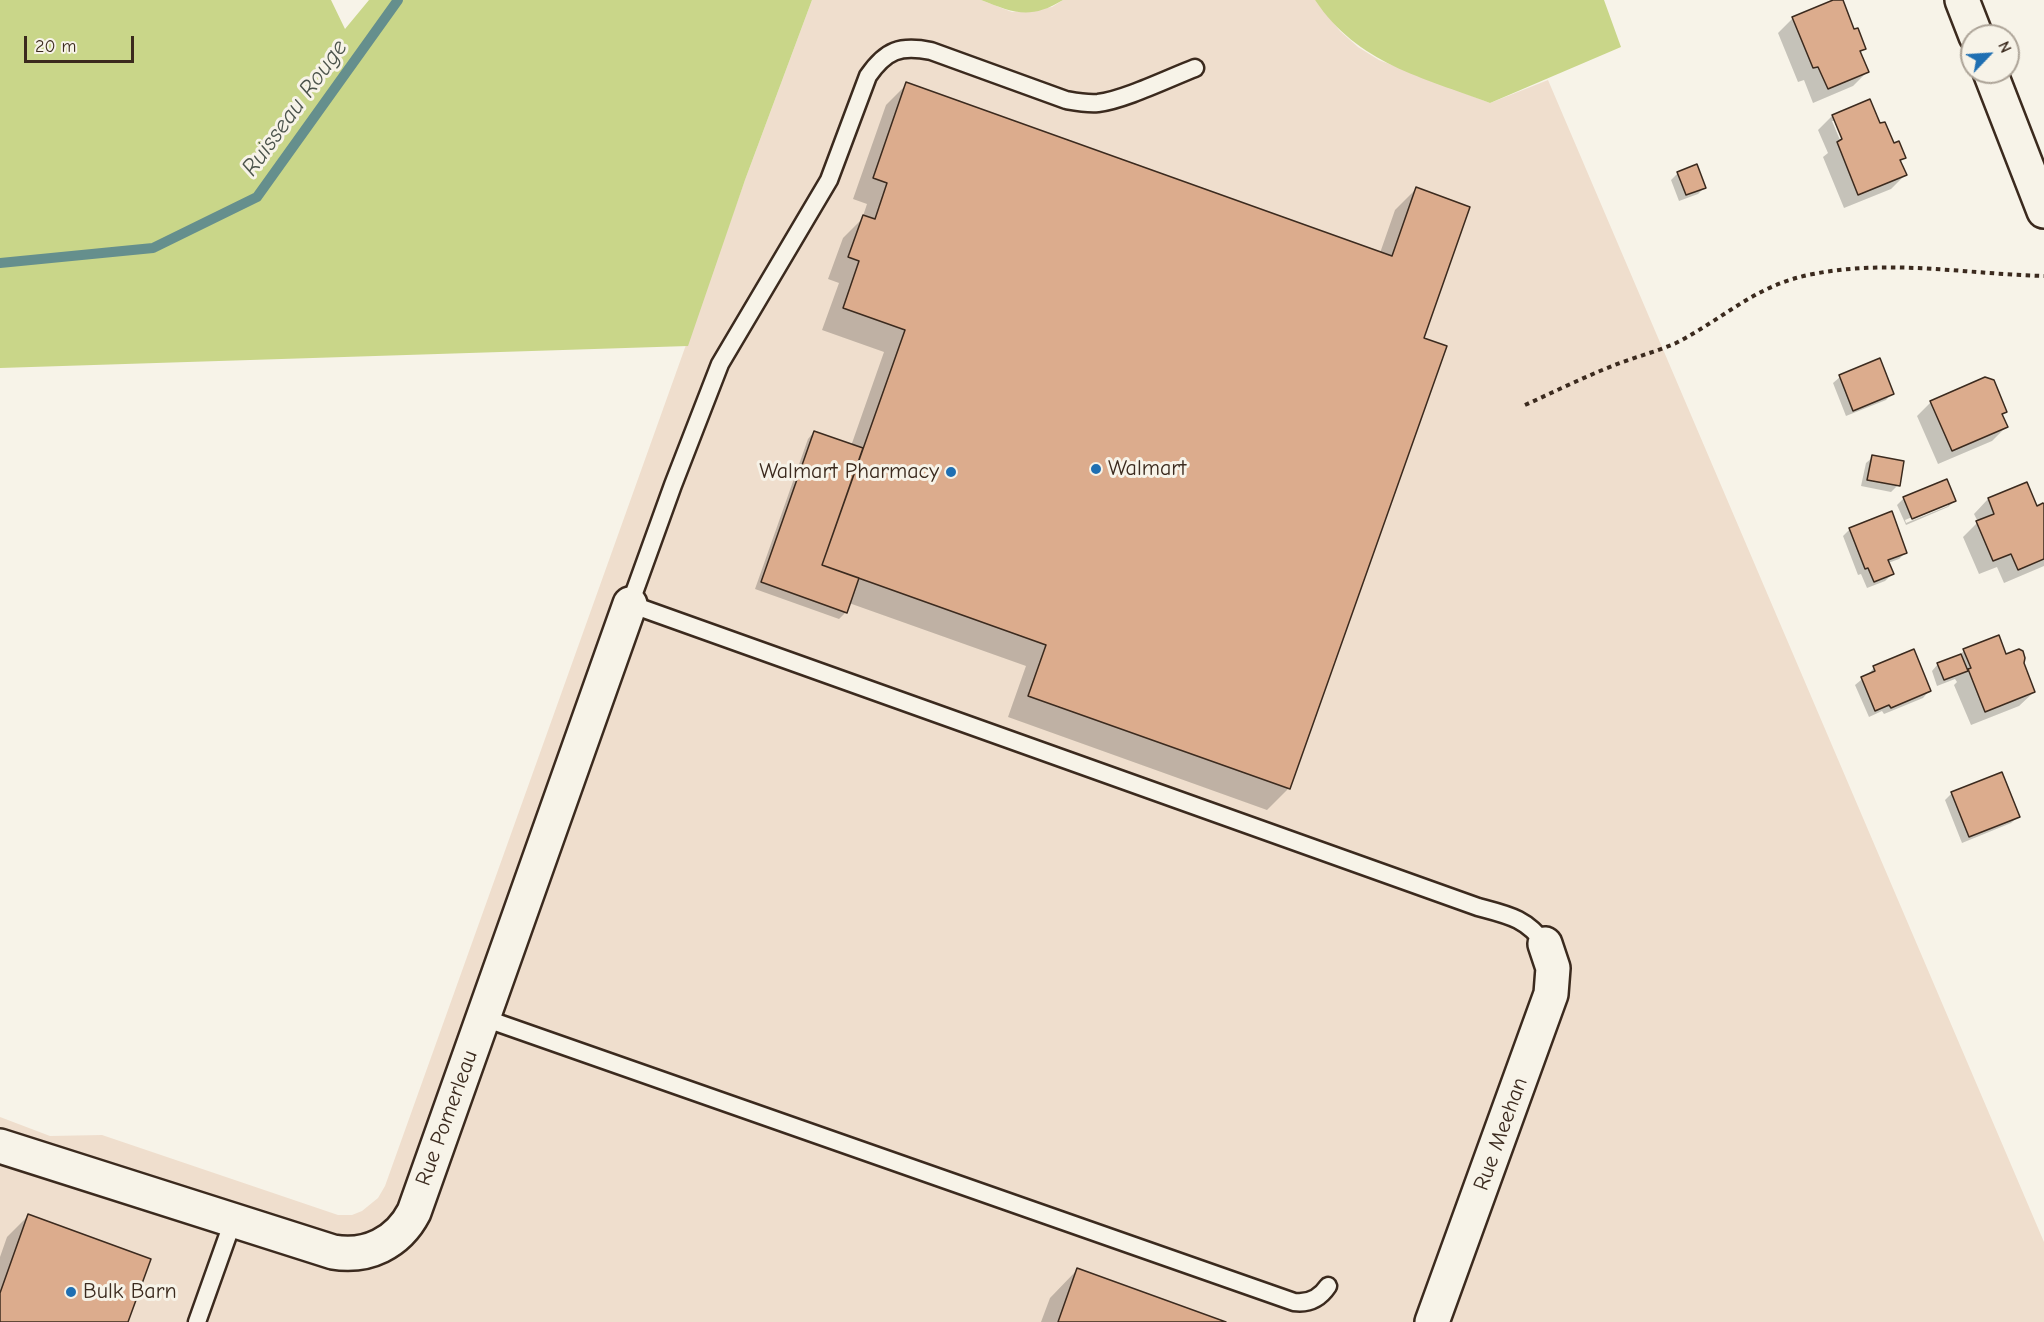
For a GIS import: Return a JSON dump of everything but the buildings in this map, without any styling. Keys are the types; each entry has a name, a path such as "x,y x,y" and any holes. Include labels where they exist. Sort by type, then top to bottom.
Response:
{"street":[{"path":"1962,0 1971,24"},
{"path":"1995,84 2044,211"},
{"name":"Rue Pomerleau","path":"0,1146 339,1253 367,1251 392,1239 414,1212 630,604"},
{"name":"Rue Meehan","path":"1432,1322 1551,994 1553,968 1545,944"}],"lane":[{"path":"1195,68 1117,98 1100,103 1083,103 1066,100 930,51 912,47 894,51 878,61 868,76 829,180 720,364 630,604 1478,907 1510,915 1527,925 1545,944"},
{"path":"484,1018 1294,1302 1310,1301 1324,1292 1328,1286"},
{"path":"198,1322 233,1221"}],"path":[{"path":"1524,405 1620,363 1663,349 1757,292 1815,273 1873,267 1912,266 2044,276"}],"shaded area":[{"path":"812,0 981,0 1012,12 1052,7 1063,0 1315,0 1340,31 1358,47 1379,60 1490,103 1548,80 2044,1242 2044,1322 0,1322 0,1117 50,1136 102,1135 338,1215 352,1215 362,1211 378,1198 385,1186 745,180"}],"green space":[{"path":"0,0 331,0 345,29 369,0 812,0 745,180 688,346 0,368"},
{"path":"981,0 1063,0 1041,10 1022,12"},
{"path":"1315,0 1604,0 1621,47 1490,103 1416,76 1371,54 1332,22"}],"waterway":[{"name":"Ruisseau Rouge","path":"0,263 153,248 257,197 398,0"}],"place":[{"name":"Walmart","path":"1096,469"},
{"name":"Walmart Pharmacy","path":"951,472"},
{"name":"Bulk Barn","path":"71,1292"}]}
